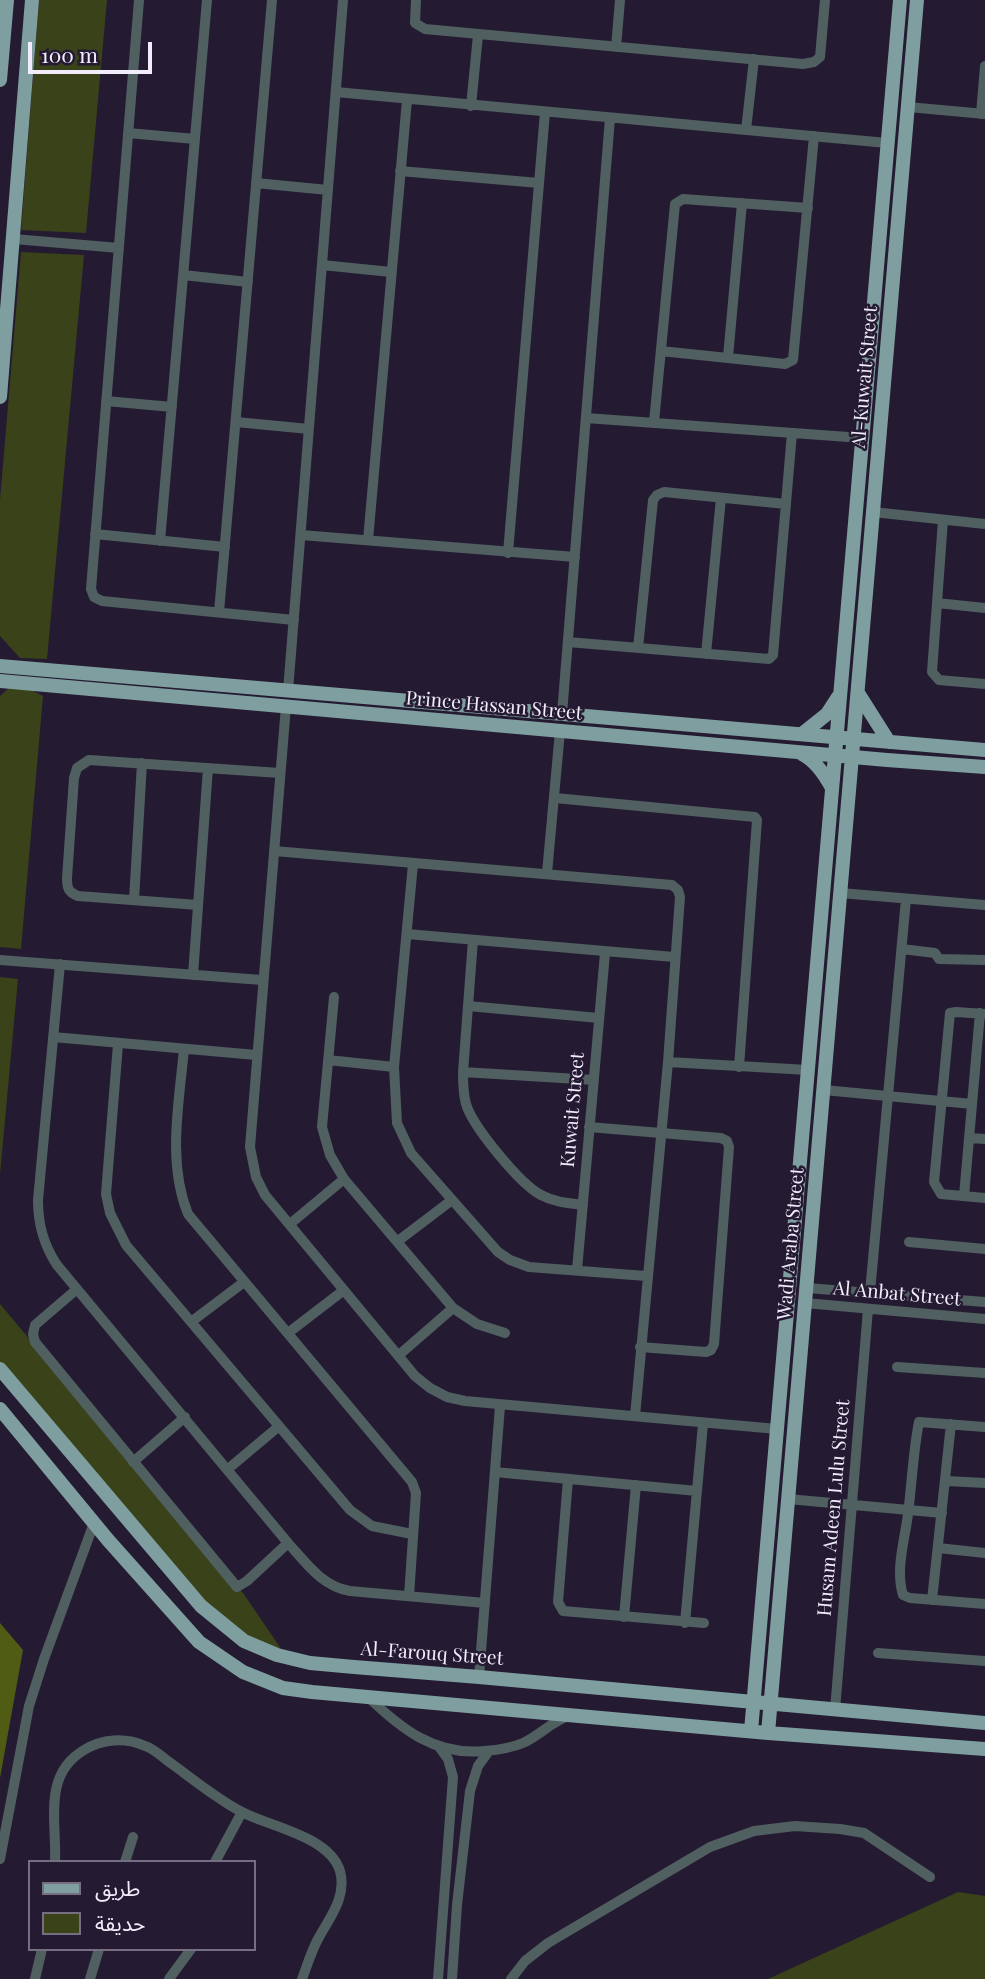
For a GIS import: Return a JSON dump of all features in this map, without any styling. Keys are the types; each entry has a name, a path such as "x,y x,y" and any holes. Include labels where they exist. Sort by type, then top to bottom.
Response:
{"main road":[{"path":"0,80 7,0"},
{"path":"0,397 33,0"},
{"name":"Al-Kuwait Street","path":"835,755 900,0"},
{"name":"Al-Kuwait Street","path":"852,757 917,0"},
{"path":"873,312 890,311"},
{"path":"0,656 18,675 0,689"},
{"name":"Prince Hassan Street","path":"0,666 18,675 286,706 852,757 985,766"},
{"name":"Prince Hassan Street","path":"0,681 18,675 288,691 985,750"},
{"path":"802,734 827,714 840,693"},
{"path":"858,693 889,742"},
{"path":"798,752 813,761 832,789"},
{"name":"Wadi Araba Street","path":"751,1731 835,755"},
{"name":"Wadi Araba Street","path":"768,1733 852,757"},
{"path":"849,788 866,768 880,760 887,760"},
{"path":"800,1159 818,1160"},
{"name":"Al-Farouq Street","path":"0,1369 178,1582 214,1619 244,1641 276,1655 310,1663 985,1723"},
{"path":"0,1409 183,1626 223,1660 243,1672 284,1688 569,1716 985,1749"}],"street":[{"path":"139,0 91,589 94,597 102,601 294,620"},
{"path":"160,541 207,0"},
{"path":"219,612 272,0"},
{"path":"288,691 343,0"},
{"path":"416,0 415,23 421,28 803,64 817,61 822,51 825,0"},
{"path":"616,47 620,0"},
{"path":"471,106 478,35"},
{"path":"746,130 754,60"},
{"path":"908,107 983,114 985,66"},
{"path":"336,92 887,143"},
{"path":"368,540 407,100"},
{"path":"508,552 545,112"},
{"path":"562,714 610,118"},
{"path":"128,133 195,139"},
{"path":"661,351 785,364 793,360 814,136"},
{"path":"400,172 539,183"},
{"path":"257,183 328,191"},
{"path":"654,422 675,204 683,199 808,208"},
{"path":"728,358 742,203"},
{"path":"14,239 119,248"},
{"path":"322,265 391,272"},
{"path":"183,275 248,282"},
{"path":"106,401 172,407"},
{"path":"586,418 862,438"},
{"path":"236,422 309,429"},
{"path":"568,642 769,659 772,655 792,433"},
{"path":"638,648 653,500 657,495 664,492 786,504"},
{"path":"706,654 720,498"},
{"path":"873,512 985,524"},
{"path":"943,520 932,665 935,677 946,682 985,684"},
{"path":"95,534 225,547"},
{"path":"300,535 575,557"},
{"path":"937,603 985,608"},
{"path":"286,706 250,1147 251,1162 265,1195 415,1376 447,1397 500,1406 777,1429"},
{"path":"547,873 560,731"},
{"path":"198,905 78,896 71,893 67,887 67,878 77,768 89,760 280,773"},
{"path":"134,900 142,763"},
{"path":"193,975 208,768"},
{"path":"555,798 755,817 753,887 739,1068"},
{"path":"274,851 672,885 678,890 680,897 668,1062 635,1416"},
{"path":"413,864 394,1067 397,1123 411,1153 498,1252 509,1260 529,1267 646,1276"},
{"path":"841,893 985,905"},
{"path":"870,1292 906,899"},
{"path":"407,934 674,957"},
{"path":"473,940 463,1072 463,1091 472,1118 528,1187 553,1200 583,1205"},
{"path":"902,949 935,953 939,959 985,960"},
{"name":"Kuwait Street","path":"577,1270 605,953"},
{"path":"0,960 262,980"},
{"path":"60,964 38,1214 49,1253 288,1543 322,1580 331,1586 350,1591 485,1603"},
{"path":"334,997 322,1126 325,1142 344,1179 453,1308 477,1324 505,1333"},
{"path":"468,1006 598,1018"},
{"path":"964,1196 972,1104 980,1067 983,1014 956,1012 950,1013 944,1101 934,1182 941,1194 985,1199"},
{"path":"53,1037 256,1055"},
{"path":"118,1044 106,1176 110,1213 126,1245 350,1510 362,1521 382,1530 412,1534"},
{"path":"184,1049 175,1152 181,1197 199,1230 412,1482 416,1493 409,1596"},
{"path":"328,1060 394,1067"},
{"path":"668,1062 808,1070"},
{"path":"463,1072 594,1080"},
{"path":"824,1090 972,1104"},
{"path":"589,1127 721,1138 727,1141 729,1147 714,1344 711,1350 706,1352 640,1347"},
{"path":"970,1138 985,1139"},
{"path":"290,1224 344,1179"},
{"path":"398,1241 452,1200"},
{"path":"909,1242 985,1249"},
{"path":"191,1322 244,1282"},
{"name":"Al Anbat Street","path":"807,1288 985,1302"},
{"path":"78,1289 36,1325 33,1334 35,1342 133,1462 237,1587 288,1543"},
{"path":"288,1334 344,1290"},
{"name":"Al Anbat Street","path":"805,1303 985,1319"},
{"path":"398,1355 453,1308"},
{"name":"Husam Adeen Lulu Street","path":"835,1710 868,1309"},
{"path":"898,1367 985,1373"},
{"path":"479,1677 500,1406"},
{"path":"133,1462 184,1417"},
{"path":"985,1427 919,1422 914,1440 909,1511 899,1580 903,1595 910,1598 985,1604"},
{"path":"685,1623 703,1424"},
{"path":"932,1600 947,1481 951,1424"},
{"path":"228,1469 278,1427"},
{"path":"495,1472 696,1491"},
{"path":"568,1479 558,1602 563,1611 704,1623"},
{"path":"947,1481 985,1483"},
{"path":"624,1617 636,1485"},
{"path":"788,1499 942,1513"},
{"path":"0,1859 29,1706 94,1523"},
{"path":"938,1548 985,1553"},
{"path":"878,1653 985,1661"},
{"path":"367,1696 401,1727 440,1748 474,1752 524,1743 569,1716"},
{"path":"55,1860 53,1805 57,1781 77,1755 97,1743 122,1740 148,1746 242,1812 322,1847 337,1864 342,1887 338,1903 312,1952 302,1979"},
{"path":"438,1979 453,1777 450,1764 440,1748"},
{"path":"452,1979 470,1791 478,1766 489,1751"},
{"path":"216,1860 242,1812"},
{"path":"511,1979 525,1961 548,1943 710,1847 754,1831 807,1826 863,1833 930,1877"},
{"path":"126,1860 133,1837"},
{"path":"35,1979 42,1951"},
{"path":"90,1979 98,1951"},
{"path":"169,1979 190,1951"}],"green space":[{"path":"39,0 107,0 86,233 21,230"},
{"path":"21,252 84,255 47,659 20,658 0,636 0,500"},
{"path":"16,682 43,696 21,949 0,947 0,696"},
{"path":"0,977 18,979 0,1174"},
{"path":"0,1304 243,1593 286,1656 214,1619 0,1365"},
{"path":"0,1623 23,1650 0,1778"},
{"path":"958,1892 985,1896 985,1979 768,1979"}]}
